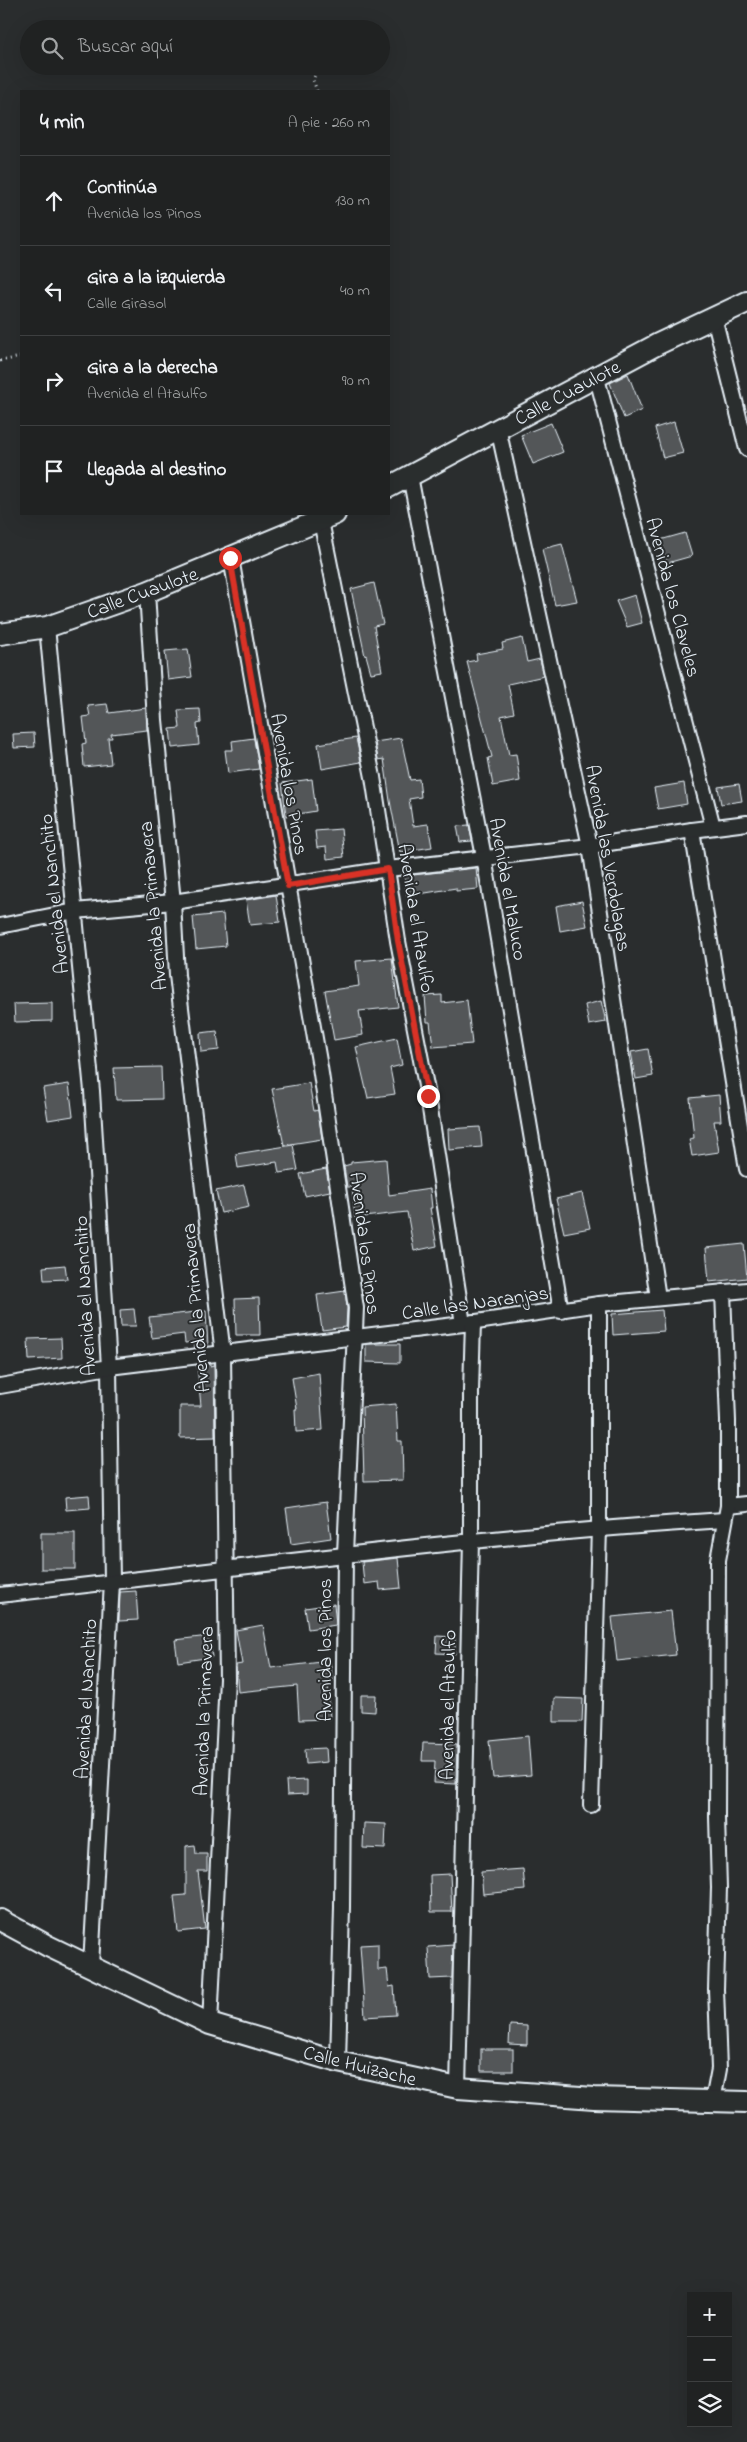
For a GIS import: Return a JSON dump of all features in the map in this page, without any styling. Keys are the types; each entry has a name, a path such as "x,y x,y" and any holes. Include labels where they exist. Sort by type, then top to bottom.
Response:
{"street":[{"name":"Calle Cuaulote","path":"390,486 498,428 714,317 747,302"},
{"path":"714,317 747,449"},
{"name":"Avenida los Claveles","path":"597,378 713,827"},
{"name":"Avenida las Verdolagas","path":"498,428 590,846 658,1298"},
{"name":"Avenida el Maluco","path":"410,476 484,857 561,1310"},
{"name":"Calle Cuaulote","path":"0,634 47,627 146,592 328,517"},
{"name":"Avenida el Ataulfo","path":"328,517 373,777 398,941 428,1096 468,1323 471,1391 471,1541 458,2088"},
{"name":"Avenida los Pinos","path":"230,558 334,1157 356,1308 345,1554 342,1907 338,2062"},
{"name":"Avenida la Primavera","path":"146,592 173,902 176,975 223,1354 227,1679 210,2024"},
{"name":"Avenida el Nanchito","path":"47,627 92,1091 109,1368 112,1582 91,1966"},
{"path":"0,926 75,911 173,902 288,886 388,869 590,846 747,823"},
{"path":"692,830 747,1169"},
{"name":"Calle las Naranjas","path":"0,1386 109,1368 355,1338 599,1304 747,1290"},
{"path":"713,2102 720,2069 716,1989 719,1888 717,1817 718,1560 726,1513 728,1421 723,1292"},
{"path":"591,1805 600,1528 599,1304"},
{"path":"0,1595 345,1554 726,1513 747,1504"},
{"name":"Calle Huizache","path":"0,1920 152,1998 210,2024 338,2062 458,2088 594,2098 747,2102"}],"path":[{"path":"315,75 313,80 318,90"},
{"path":"0,361 20,357"}],"building":[{"path":"628,374 642,410 624,418 610,383"},
{"path":"674,422 683,453 663,458 655,428"},
{"path":"551,423 563,452 533,464 521,435"},
{"path":"685,533 692,556 667,563 660,540"},
{"path":"562,544 577,601 555,605 542,549"},
{"path":"374,583 383,624 374,626 382,671 371,673 365,656 351,589"},
{"path":"635,595 642,623 627,627 616,601"},
{"path":"522,638 527,662 540,659 544,676 508,684 514,713 501,716 509,755 516,754 520,781 493,786 488,758 492,757 467,662 477,660 476,654 503,649 502,643"},
{"path":"188,649 192,677 168,680 165,651"},
{"path":"107,704 109,713 146,708 147,730 111,734 112,738 108,738 111,764 84,767 82,744 86,743 83,717 90,716 88,706"},
{"path":"200,709 201,723 197,724 199,745 172,748 170,729 180,728 178,710"},
{"path":"34,733 35,747 14,748 13,734"},
{"path":"254,738 259,769 228,773 225,750 233,750 232,741"},
{"path":"356,738 361,762 322,769 318,744"},
{"path":"401,738 410,780 419,779 421,797 409,799 413,826 428,824 432,847 400,852 384,759 378,760 375,742"},
{"path":"312,779 316,811 286,816 282,783"},
{"path":"684,783 687,804 658,809 654,788"},
{"path":"739,784 742,801 721,804 718,787"},
{"path":"469,825 472,841 460,842 457,826"},
{"path":"341,829 344,857 327,859 326,847 317,848 315,831"},
{"path":"476,868 478,889 456,891 456,888 407,896 404,876"},
{"path":"276,895 280,922 250,925 246,900"},
{"path":"582,901 587,926 560,931 556,906"},
{"path":"223,914 226,946 196,949 193,917"},
{"path":"392,958 398,1007 359,1011 363,1035 334,1040 325,991 359,986 356,961"},
{"path":"442,995 442,1003 467,1000 472,1044 433,1047 430,1022 427,1022 425,996"},
{"path":"601,1001 606,1022 589,1025 585,1005"},
{"path":"52,1003 52,1021 15,1022 14,1004"},
{"path":"217,1031 219,1050 201,1052 200,1033"},
{"path":"397,1038 402,1065 390,1068 395,1094 368,1098 356,1047"},
{"path":"648,1049 653,1076 636,1079 631,1052"},
{"path":"161,1067 162,1099 116,1100 114,1068"},
{"path":"309,1083 314,1111 318,1110 322,1139 284,1145 272,1089"},
{"path":"69,1084 73,1116 48,1120 43,1088"},
{"path":"719,1095 721,1121 714,1121 719,1152 692,1156 689,1139 694,1138 690,1098"},
{"path":"480,1127 482,1147 449,1150 448,1129"},
{"path":"293,1145 298,1170 279,1173 277,1162 238,1168 236,1154"},
{"path":"386,1159 389,1195 430,1189 432,1208 430,1208 437,1246 414,1251 407,1212 355,1218 352,1187 347,1187 344,1166 351,1164 351,1162"},
{"path":"326,1169 330,1191 305,1196 300,1174"},
{"path":"244,1185 249,1207 221,1213 216,1191"},
{"path":"582,1193 590,1228 564,1233 556,1199"},
{"path":"744,1244 747,1278 709,1282 706,1248"},
{"path":"65,1265 67,1279 44,1280 43,1267"},
{"path":"345,1291 347,1308 346,1327 322,1330 317,1295"},
{"path":"259,1298 260,1335 236,1335 235,1299"},
{"path":"134,1309 136,1326 121,1326 120,1310"},
{"path":"662,1310 664,1331 613,1335 612,1314"},
{"path":"206,1311 208,1346 195,1348 194,1342 185,1343 184,1334 152,1338 149,1317"},
{"path":"61,1338 62,1358 29,1360 28,1339"},
{"path":"400,1344 400,1363 366,1362 366,1345"},
{"path":"210,1364 210,1366 214,1365 215,1437 180,1438 180,1406 201,1406 197,1365"},
{"path":"319,1373 323,1430 296,1432 295,1409 297,1409 292,1378"},
{"path":"396,1404 398,1441 402,1441 403,1480 364,1481 362,1407"},
{"path":"89,1495 90,1508 66,1510 65,1497"},
{"path":"326,1502 331,1538 291,1544 286,1508"},
{"path":"41,1533 75,1533 75,1569 41,1569"},
{"path":"398,1558 401,1588 380,1590 379,1582 364,1584 362,1562"},
{"path":"136,1591 138,1620 119,1621 120,1592"},
{"path":"334,1604 336,1625 308,1629 305,1608"},
{"path":"671,1611 676,1655 617,1661 612,1617"},
{"path":"263,1625 271,1668 330,1661 333,1681 328,1682 330,1719 299,1720 297,1686 238,1692 236,1665 242,1664 236,1630"},
{"path":"209,1636 212,1657 178,1662 175,1640"},
{"path":"437,1636 455,1637 455,1654 436,1653"},
{"path":"361,1695 376,1695 375,1712 361,1711"},
{"path":"554,1698 583,1699 582,1722 554,1722"},
{"path":"528,1736 531,1775 493,1778 489,1740"},
{"path":"423,1743 457,1744 456,1784 434,1783 435,1761 422,1761"},
{"path":"326,1748 327,1762 306,1764 305,1749"},
{"path":"307,1780 307,1794 287,1795 286,1781"},
{"path":"364,1823 386,1824 385,1849 363,1848"},
{"path":"195,1845 196,1854 207,1854 207,1871 198,1871 205,1929 178,1932 174,1896 186,1895 186,1846"},
{"path":"523,1869 525,1890 483,1894 481,1872"},
{"path":"450,1874 452,1912 431,1912 430,1875"},
{"path":"378,1944 378,1970 387,1969 389,1987 394,1986 396,2015 365,2017 360,1945"},
{"path":"453,1945 452,1978 430,1979 428,1947"},
{"path":"510,2025 527,2026 527,2045 509,2044"},
{"path":"481,2049 513,2049 513,2071 481,2071"}],"route":[{"path":"230,558 288,886 388,869 398,941 428,1096"}]}
